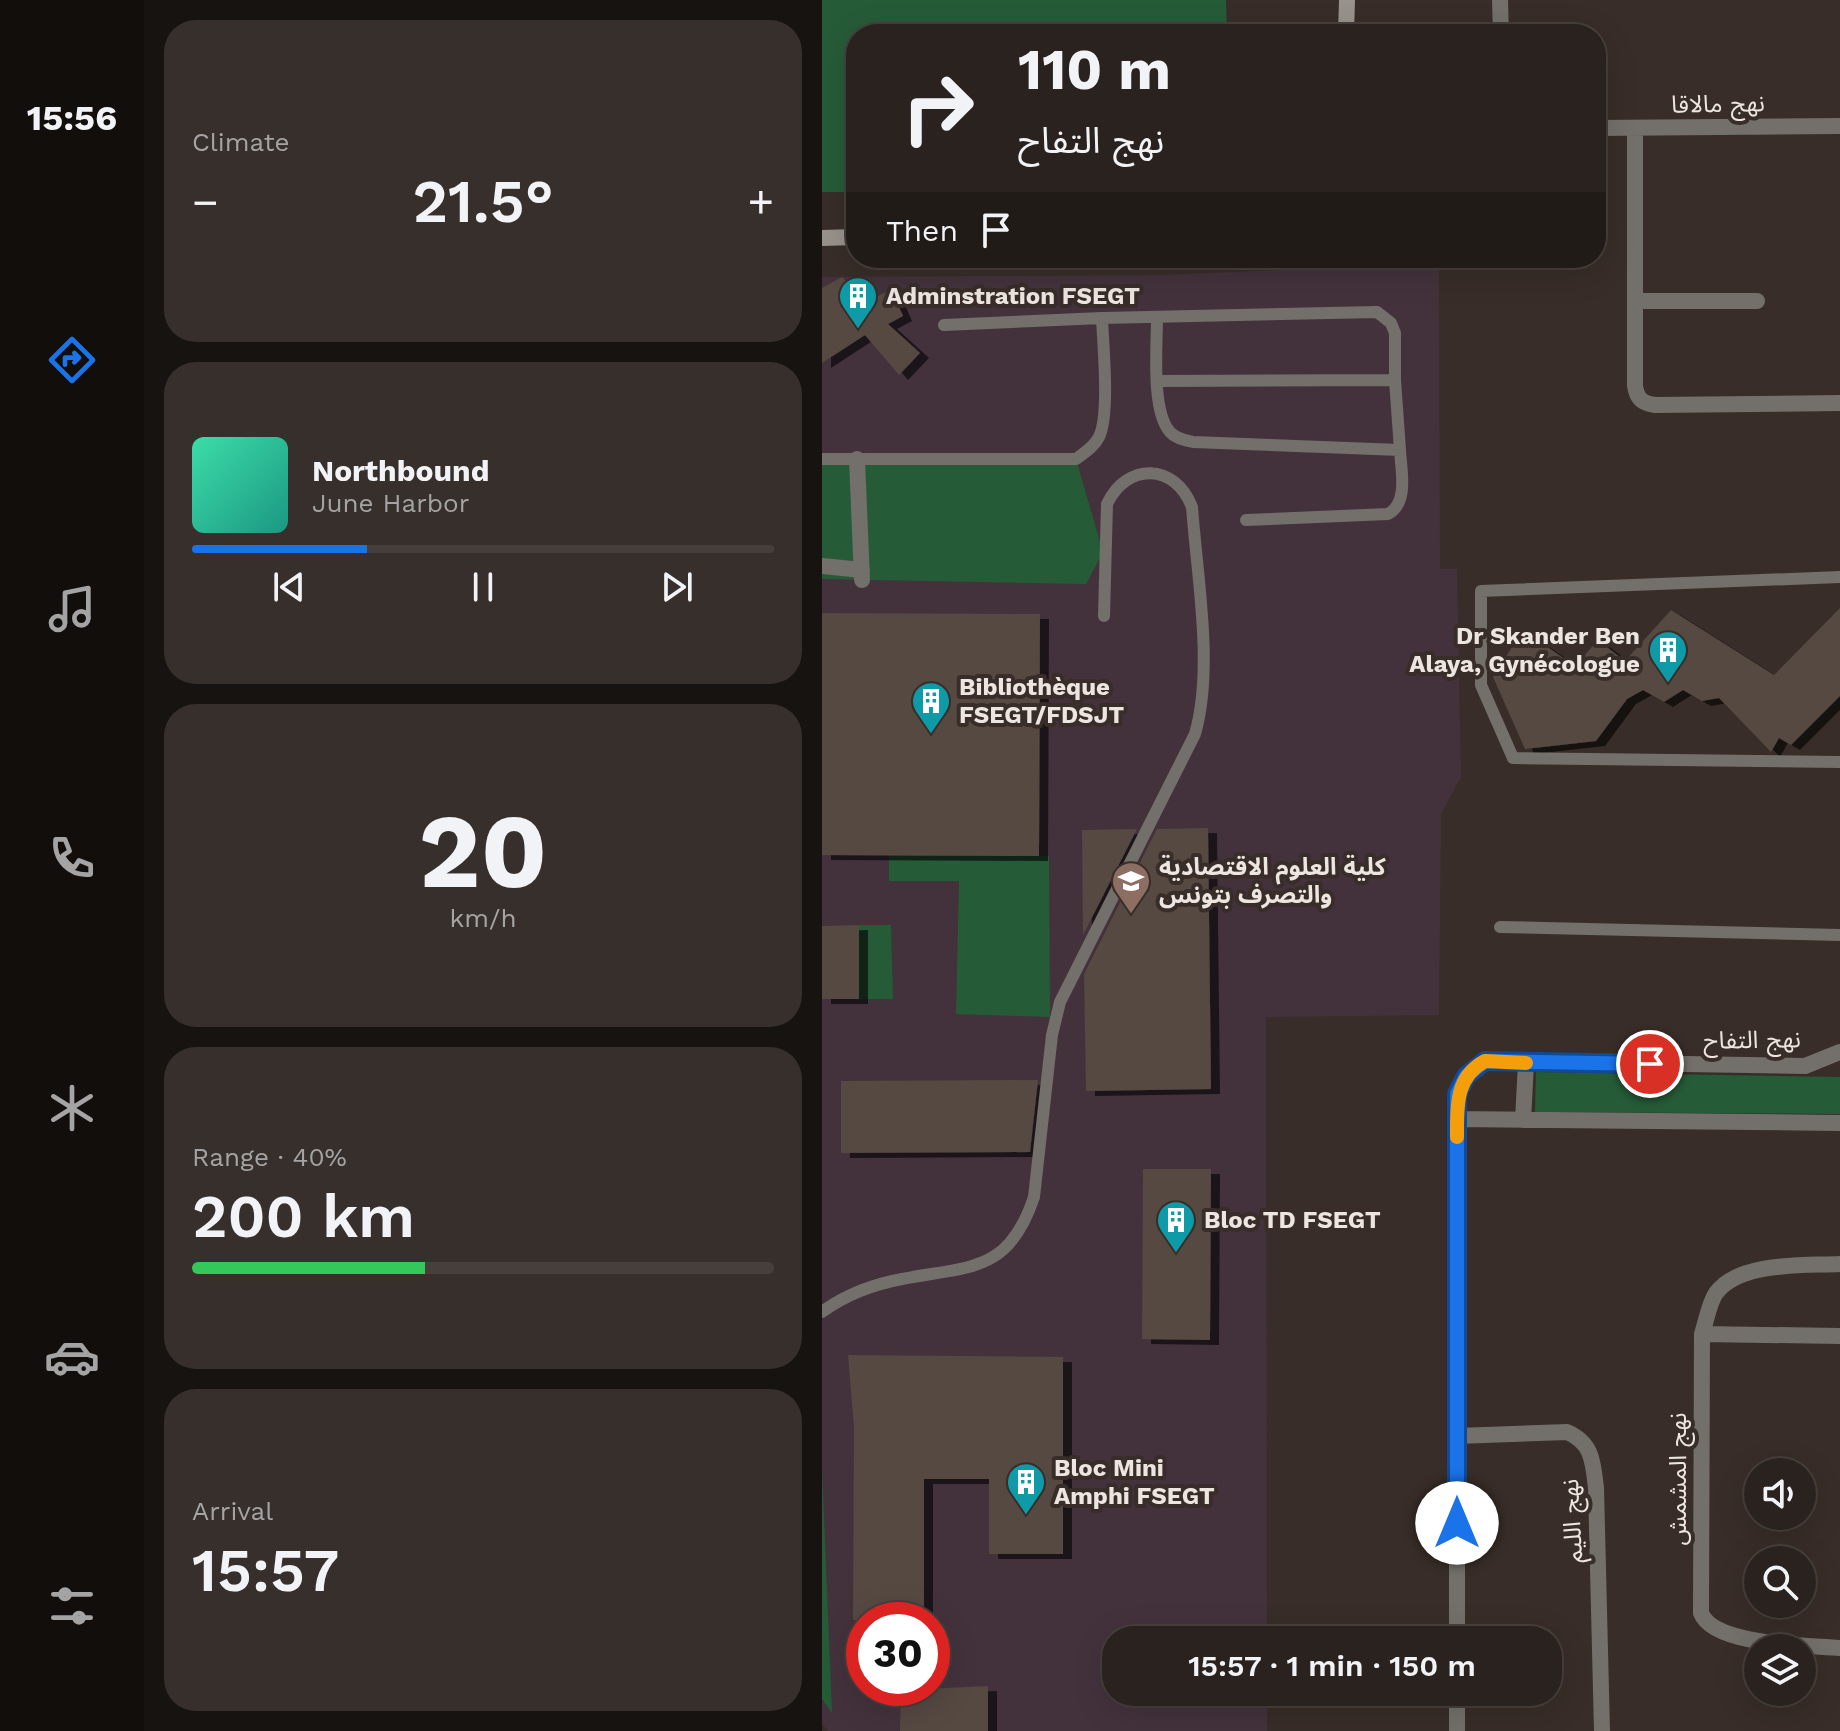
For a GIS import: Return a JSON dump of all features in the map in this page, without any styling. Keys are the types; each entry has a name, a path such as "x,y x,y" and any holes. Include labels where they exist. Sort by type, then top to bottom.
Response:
{"street":[{"path":"1346,24 1347,0"},
{"path":"1500,0 1501,24"},
{"name":"نهج مالاقا","path":"1606,128 1840,126"},
{"path":"1635,128 1635,386 1642,401 1655,405 1840,403"},
{"path":"822,238 846,237"},
{"path":"1635,301 1757,301"},
{"path":"822,566 862,575 857,459"},
{"name":"نهج التفاح","path":"1457,1626 1457,1094 1466,1076 1485,1061 1805,1066 1840,1052"},
{"path":"1523,1120 1526,1063"},
{"path":"1457,1119 1840,1123"},
{"path":"1840,1264 1750,1271 1731,1279 1715,1294 1702,1334 1840,1336"},
{"name":"نهج المشمش","path":"1702,1334 1701,1613 1704,1620 1710,1627 1734,1636 1779,1644 1840,1648"},
{"name":"نهج الليم","path":"1457,1436 1567,1432 1583,1441 1592,1456 1596,1488 1602,1731"},
{"path":"1457,1706 1457,1731"}],"lane":[{"path":"944,325 1377,312 1391,323 1395,333 1401,498 1394,512 1246,520"},
{"path":"822,459 1076,459 1089,450 1099,437 1104,414 1102,318"},
{"path":"1157,318 1161,413 1169,431 1181,439 1400,450"},
{"path":"1158,381 1395,380"},
{"path":"822,1312 844,1299 882,1284 974,1268 1005,1248 1028,1216 1034,1197 1052,1035 1060,1002 1189,745 1202,711 1204,668 1192,507 1187,495 1168,477 1143,473 1131,477 1112,493 1105,516 1104,616"},
{"path":"1840,577 1481,591 1481,685 1513,758 1840,762"},
{"path":"1500,927 1840,935"}],"shaded area":[{"name":"كلية العلوم الاقتصادية والتصرف بتونس","path":"1336,268 1439,268 1440,569 1457,569 1461,777 1441,814 1439,1015 1266,1017 1267,1626 1102,1626 1102,1706 1267,1706 1267,1731 828,1731 822,1724 822,277 1156,275"}],"green space":[{"path":"822,0 1226,0 1227,24 846,24 846,192 822,192"},
{"path":"1076,459 1103,552 1086,584 822,579 822,462"},
{"path":"889,855 1049,856 1050,1017 956,1014 959,881 889,881"},
{"path":"859,925 891,925 893,999 859,999"},
{"path":"1536,1072 1840,1077 1840,1114 1535,1112"},
{"path":"822,1470 832,1713 822,1699"}],"building":[{"name":"Adminstration FSEGT","path":"842,277 867,302 891,289 903,316 888,324 920,353 899,375 865,335 822,363 822,288"},
{"name":"Dr Skander Ben Alaya, Gynécologue","path":"1840,608 1840,696 1791,745 1779,738 1771,752 1719,698 1702,701 1683,690 1664,702 1643,690 1627,699 1596,741 1525,749 1493,677 1523,630 1575,666 1598,640 1625,661 1671,610 1774,675"},
{"name":"Bibliothèque FSEGT/FDSJT","path":"822,613 1040,614 1039,856 822,855"},
{"path":"1208,828 1211,1089 1086,1091 1084,974 1157,829"},
{"path":"1137,829 1083,935 1082,830"},
{"path":"859,925 859,999 822,999 822,926"},
{"path":"1038,1080 1030,1152 841,1153 841,1081"},
{"name":"Bloc TD FSEGT","path":"1143,1169 1211,1169 1210,1340 1142,1339"},
{"name":"Bloc Mini Amphi FSEGT","path":"848,1355 1063,1357 1063,1554 989,1554 989,1479 924,1479 924,1602 853,1602 854,1428"},
{"path":"988,1686 988,1731 900,1731 901,1706 950,1706 950,1688"}],"slow traffic":[{"path":"1457,1137 1457,1094 1466,1076 1485,1061 1526,1063"}],"place":[{"name":"Adminstration FSEGT","path":"858,330"},
{"name":"Dr Skander Ben Alaya, Gynécologue","path":"1668,684"},
{"name":"Bibliothèque FSEGT/FDSJT","path":"931,735"},
{"name":"كلية العلوم الاقتصادية والتصرف بتونس","path":"1131,915"},
{"name":"Bloc TD FSEGT","path":"1176,1254"},
{"name":"Bloc Mini Amphi FSEGT","path":"1026,1516"}],"route":[{"path":"1457,1523 1457,1094 1466,1076 1485,1061 1650,1064"}]}
